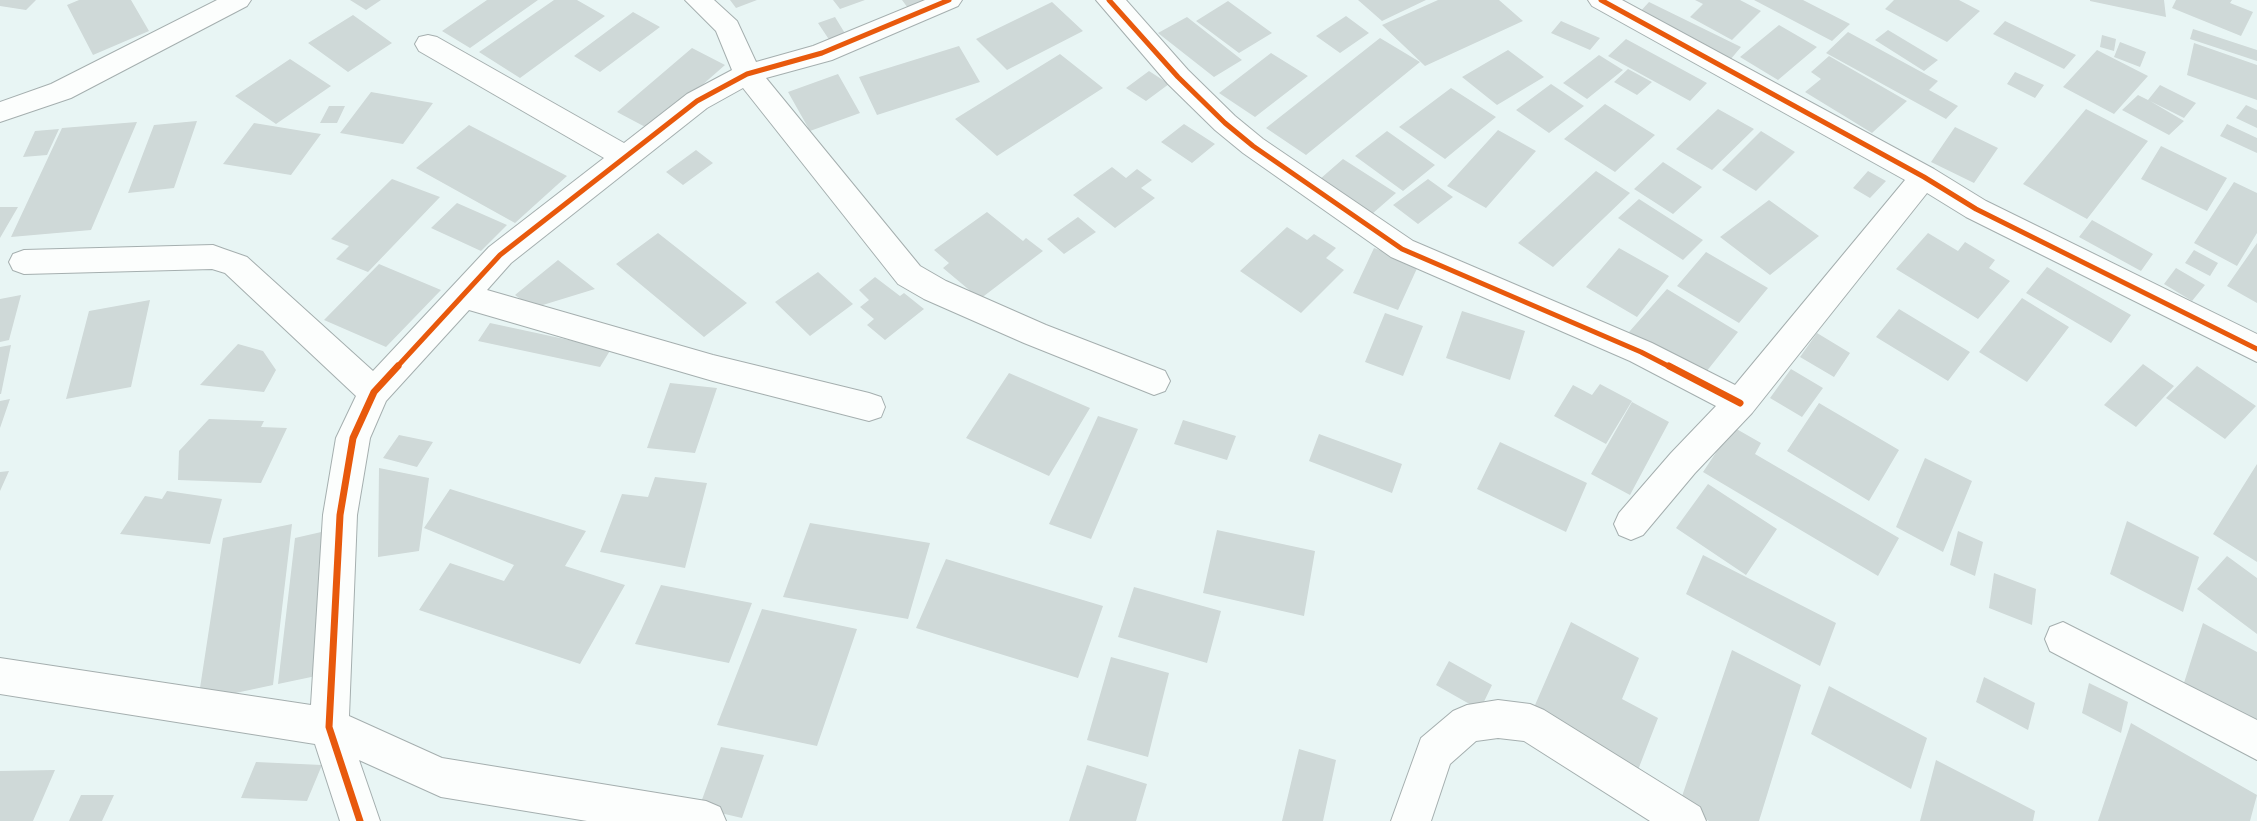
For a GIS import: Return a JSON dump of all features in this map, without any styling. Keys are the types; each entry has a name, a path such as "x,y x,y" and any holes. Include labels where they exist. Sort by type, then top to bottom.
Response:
{"street":[{"path":"0,111 61,91 238,0"},
{"path":"698,0 728,27 747,74 909,275 935,290 1035,334 1154,381"},
{"path":"360,821 330,726 340,515 353,438 374,392 500,255 697,101 747,74 822,53 949,0"},
{"path":"1601,0 1924,177 1976,209 2257,348"},
{"path":"1114,1 1178,77 1226,123 1253,146 1402,249 1641,352 1740,404"},
{"path":"428,44 626,158"},
{"path":"1631,524 1683,463 1740,404 1924,177"},
{"path":"24,262 213,257 236,265 374,392"},
{"path":"464,296 713,368 869,407"},
{"path":"2063,639 2257,741"},
{"path":"0,676 330,726 441,777 706,821"},
{"path":"1411,821 1436,752 1467,724 1498,719 1530,723 1686,821"}],"building":[{"path":"0,0 36,0 26,10 0,6"},
{"path":"79,0 131,0 149,31 93,55 67,5"},
{"path":"350,0 381,0 366,10"},
{"path":"487,0 538,0 470,48 442,31"},
{"path":"554,0 577,0 605,16 520,78 479,52"},
{"path":"730,0 757,0 736,8"},
{"path":"833,0 865,0 840,9"},
{"path":"902,0 924,0 928,5 911,12"},
{"path":"1358,0 1426,0 1382,21"},
{"path":"1438,0 1499,0 1523,21 1425,66 1382,25"},
{"path":"1695,0 1740,0 1761,11 1732,40 1690,17 1703,4"},
{"path":"1754,0 1803,0 1850,24 1832,41"},
{"path":"1894,0 1959,0 1980,11 1947,42 1885,9"},
{"path":"2164,0 2166,17 2090,1"},
{"path":"2176,0 2232,0 2230,3 2253,12 2241,36 2172,8"},
{"path":"1228,1 1272,33 1239,53 1196,21"},
{"path":"1052,2 1083,31 1007,70 976,39"},
{"path":"1649,2 1741,47 1730,60 1638,14"},
{"path":"633,12 660,27 600,72 574,56"},
{"path":"353,15 392,43 348,72 308,43"},
{"path":"1346,16 1369,33 1340,53 1316,36"},
{"path":"835,17 846,35 830,41 818,23"},
{"path":"1187,17 1242,60 1214,77 1158,33"},
{"path":"1561,21 1600,38 1590,50 1551,33"},
{"path":"2005,21 2076,55 2064,69 1993,34"},
{"path":"1779,25 1817,47 1778,80 1740,57"},
{"path":"2193,29 2257,50 2257,61 2190,39"},
{"path":"1888,30 1938,60 1924,71 1875,40"},
{"path":"1848,32 1938,81 1929,90 1958,106 1946,119 1826,53"},
{"path":"2102,35 2116,39 2114,51 2100,47"},
{"path":"1380,38 1420,62 1306,155 1266,128"},
{"path":"1626,39 1707,83 1690,101 1608,56"},
{"path":"2120,42 2146,52 2140,67 2114,57"},
{"path":"2194,43 2257,65 2257,100 2187,75"},
{"path":"959,46 980,82 877,115 859,77"},
{"path":"692,48 725,65 651,130 617,112"},
{"path":"1508,50 1544,77 1497,105 1462,77"},
{"path":"2097,50 2148,76 2114,114 2063,87"},
{"path":"1271,53 1308,76 1255,117 1219,93"},
{"path":"1060,54 1103,88 997,156 955,119"},
{"path":"1599,55 1623,70 1587,99 1563,83"},
{"path":"1829,56 1907,101 1872,133 1805,92 1821,79 1811,72"},
{"path":"290,59 331,86 276,124 235,96"},
{"path":"1628,69 1652,82 1637,95 1614,82"},
{"path":"1149,71 1169,84 1146,101 1126,88"},
{"path":"2015,72 2044,85 2035,98 2007,84"},
{"path":"838,74 860,113 810,131 788,92"},
{"path":"1551,84 1584,106 1549,133 1516,110"},
{"path":"2160,85 2196,103 2184,118 2150,101 2184,121 2169,135 2122,110 2138,95 2148,100"},
{"path":"1451,88 1496,117 1445,159 1399,127"},
{"path":"371,92 433,103 403,144 340,133"},
{"path":"1605,104 1655,135 1615,172 1564,139"},
{"path":"2246,105 2257,110 2257,128 2236,118"},
{"path":"329,106 345,106 337,123 320,123"},
{"path":"1718,109 1754,129 1712,170 1676,149"},
{"path":"2086,109 2148,141 2087,219 2023,184"},
{"path":"197,121 174,188 128,193 154,125"},
{"path":"137,122 91,230 11,237 62,128"},
{"path":"254,123 321,134 291,175 223,164"},
{"path":"1184,124 1215,144 1192,163 1161,142"},
{"path":"2227,124 2257,138 2257,153 2220,136"},
{"path":"469,125 567,176 515,223 416,168"},
{"path":"1955,127 1998,148 1974,183 1931,162"},
{"path":"59,129 47,155 23,157 35,131"},
{"path":"1498,130 1536,151 1486,208 1447,186"},
{"path":"1387,131 1435,165 1403,191 1355,156"},
{"path":"1761,131 1795,152 1756,191 1722,170"},
{"path":"2161,146 2227,178 2207,211 2141,179"},
{"path":"696,150 713,163 683,185 666,172"},
{"path":"1343,159 1396,193 1372,214 1320,179"},
{"path":"1663,162 1702,187 1673,214 1634,189"},
{"path":"1112,167 1126,178 1137,169 1152,180 1141,188 1155,198 1115,228 1073,195"},
{"path":"1596,171 1630,193 1553,267 1518,243"},
{"path":"1868,171 1886,181 1870,198 1853,188"},
{"path":"392,179 440,197 368,272 336,259 349,246 331,239"},
{"path":"1428,179 1453,197 1418,224 1393,205"},
{"path":"2234,182 2257,193 2257,233 2237,266 2194,243"},
{"path":"1639,199 1703,240 1683,260 1618,218"},
{"path":"1769,200 1819,236 1770,275 1720,237"},
{"path":"457,203 507,225 481,251 431,228"},
{"path":"0,207 18,207 0,238"},
{"path":"987,212 1023,241 1026,238 1043,251 980,299 943,268 949,263 934,250"},
{"path":"1078,217 1096,232 1064,254 1047,239"},
{"path":"2092,220 2153,254 2141,271 2079,237"},
{"path":"1287,227 1307,240 1314,234 1336,248 1326,258 1344,270 1301,313 1240,271"},
{"path":"658,233 747,303 704,337 616,264"},
{"path":"1928,233 1958,251 1965,242 1995,260 1989,268 2010,281 1978,319 1896,269"},
{"path":"2257,243 2257,303 2227,286"},
{"path":"1374,248 1419,264 1398,310 1353,293"},
{"path":"1619,248 1669,276 1637,317 1586,287"},
{"path":"2194,250 2218,263 2210,276 2185,263"},
{"path":"1706,252 1768,288 1739,323 1677,286"},
{"path":"558,260 595,289 533,308 515,295"},
{"path":"379,264 441,290 386,347 324,320"},
{"path":"2047,267 2131,315 2111,343 2026,293"},
{"path":"2176,268 2205,285 2192,301 2164,284"},
{"path":"818,272 853,304 810,336 775,302"},
{"path":"875,277 900,296 904,293 924,309 885,340 867,325 874,319 860,307 869,300 859,290"},
{"path":"1667,289 1738,332 1702,377 1629,332"},
{"path":"21,295 9,340 0,342 0,299"},
{"path":"2022,298 2069,327 2027,382 1979,352"},
{"path":"150,300 131,387 66,399 89,311"},
{"path":"1899,309 1970,352 1948,381 1876,337"},
{"path":"1462,311 1525,331 1510,380 1446,358"},
{"path":"1385,313 1423,326 1403,376 1365,362"},
{"path":"490,323 611,349 600,367 478,341"},
{"path":"1817,333 1850,353 1834,377 1800,357"},
{"path":"238,344 263,351 276,370 264,392 200,385"},
{"path":"11,345 1,394 0,394 0,347"},
{"path":"2143,364 2174,386 2136,427 2104,405"},
{"path":"2197,366 2256,406 2225,439 2166,398"},
{"path":"1791,369 1823,388 1802,417 1770,398"},
{"path":"1009,373 1090,408 1049,476 966,438"},
{"path":"670,383 717,388 695,453 647,448"},
{"path":"1600,384 1632,401 1606,444 1554,416 1573,385 1592,395"},
{"path":"10,399 0,428 0,401"},
{"path":"1632,402 1669,422 1630,495 1591,474"},
{"path":"1819,403 1899,450 1869,501 1787,451"},
{"path":"1098,416 1138,429 1091,539 1049,524"},
{"path":"209,419 264,421 261,427 287,428 261,483 178,480 179,451"},
{"path":"1183,420 1236,436 1227,460 1174,444"},
{"path":"1733,427 1761,443 1755,454 1899,538 1878,576 1703,472"},
{"path":"1319,434 1402,464 1392,493 1309,461"},
{"path":"399,435 433,442 417,467 383,458"},
{"path":"1500,442 1587,483 1566,532 1477,489"},
{"path":"1925,458 1972,481 1943,552 1896,527"},
{"path":"2257,464 2257,562 2213,534"},
{"path":"379,468 429,478 419,551 378,557"},
{"path":"9,471 0,491 0,472"},
{"path":"655,477 707,483 685,568 600,552 622,494 648,497"},
{"path":"1708,484 1777,529 1746,575 1676,528"},
{"path":"450,489 586,531 565,566 625,585 580,664 419,610 450,563 504,581 514,565 424,528"},
{"path":"167,491 222,499 210,544 120,534 145,496 162,499"},
{"path":"2127,521 2199,557 2183,612 2110,574"},
{"path":"810,523 930,543 908,619 783,597"},
{"path":"292,524 273,685 198,701 223,538"},
{"path":"330,530 316,676 278,684 295,538"},
{"path":"1217,530 1315,551 1304,616 1203,593"},
{"path":"1958,531 1983,542 1975,576 1950,565"},
{"path":"1703,555 1836,623 1820,666 1686,594"},
{"path":"2227,556 2257,578 2257,634 2197,589"},
{"path":"946,559 1103,606 1078,678 916,628"},
{"path":"1994,573 2036,589 2032,625 1989,608"},
{"path":"661,585 752,603 729,663 635,644"},
{"path":"1134,587 1221,611 1207,663 1118,637"},
{"path":"762,609 857,629 817,746 717,725"},
{"path":"1571,622 1639,658 1622,699 1658,718 1638,770 1532,712"},
{"path":"2203,623 2257,652 2257,726 2183,686"},
{"path":"1732,650 1801,685 1759,821 1709,821 1679,805"},
{"path":"1111,657 1169,673 1148,757 1087,740"},
{"path":"1449,661 1492,685 1480,710 1436,685"},
{"path":"1984,677 2035,703 2028,730 1976,702"},
{"path":"2089,683 2128,702 2121,733 2082,713"},
{"path":"1829,686 1927,738 1911,789 1811,734"},
{"path":"2131,723 2257,795 2250,821 2098,821"},
{"path":"721,747 764,755 742,818 699,808"},
{"path":"1299,749 1336,760 1323,821 1282,821"},
{"path":"1936,760 2035,811 2033,821 1920,821"},
{"path":"256,762 322,765 307,801 241,798"},
{"path":"1087,765 1147,784 1136,821 1069,821"},
{"path":"55,770 33,821 0,821 0,771"},
{"path":"81,795 114,795 102,821 69,821"}],"cycle path":[{"path":"360,821 329,727 340,515 353,438 374,392 500,255 697,101 747,74 822,53 949,0"},
{"path":"1109,0 1178,77 1225,123 1253,146 1402,249 1641,352 1740,403"},
{"path":"1601,0 1924,177 1976,209 2257,349"}]}
